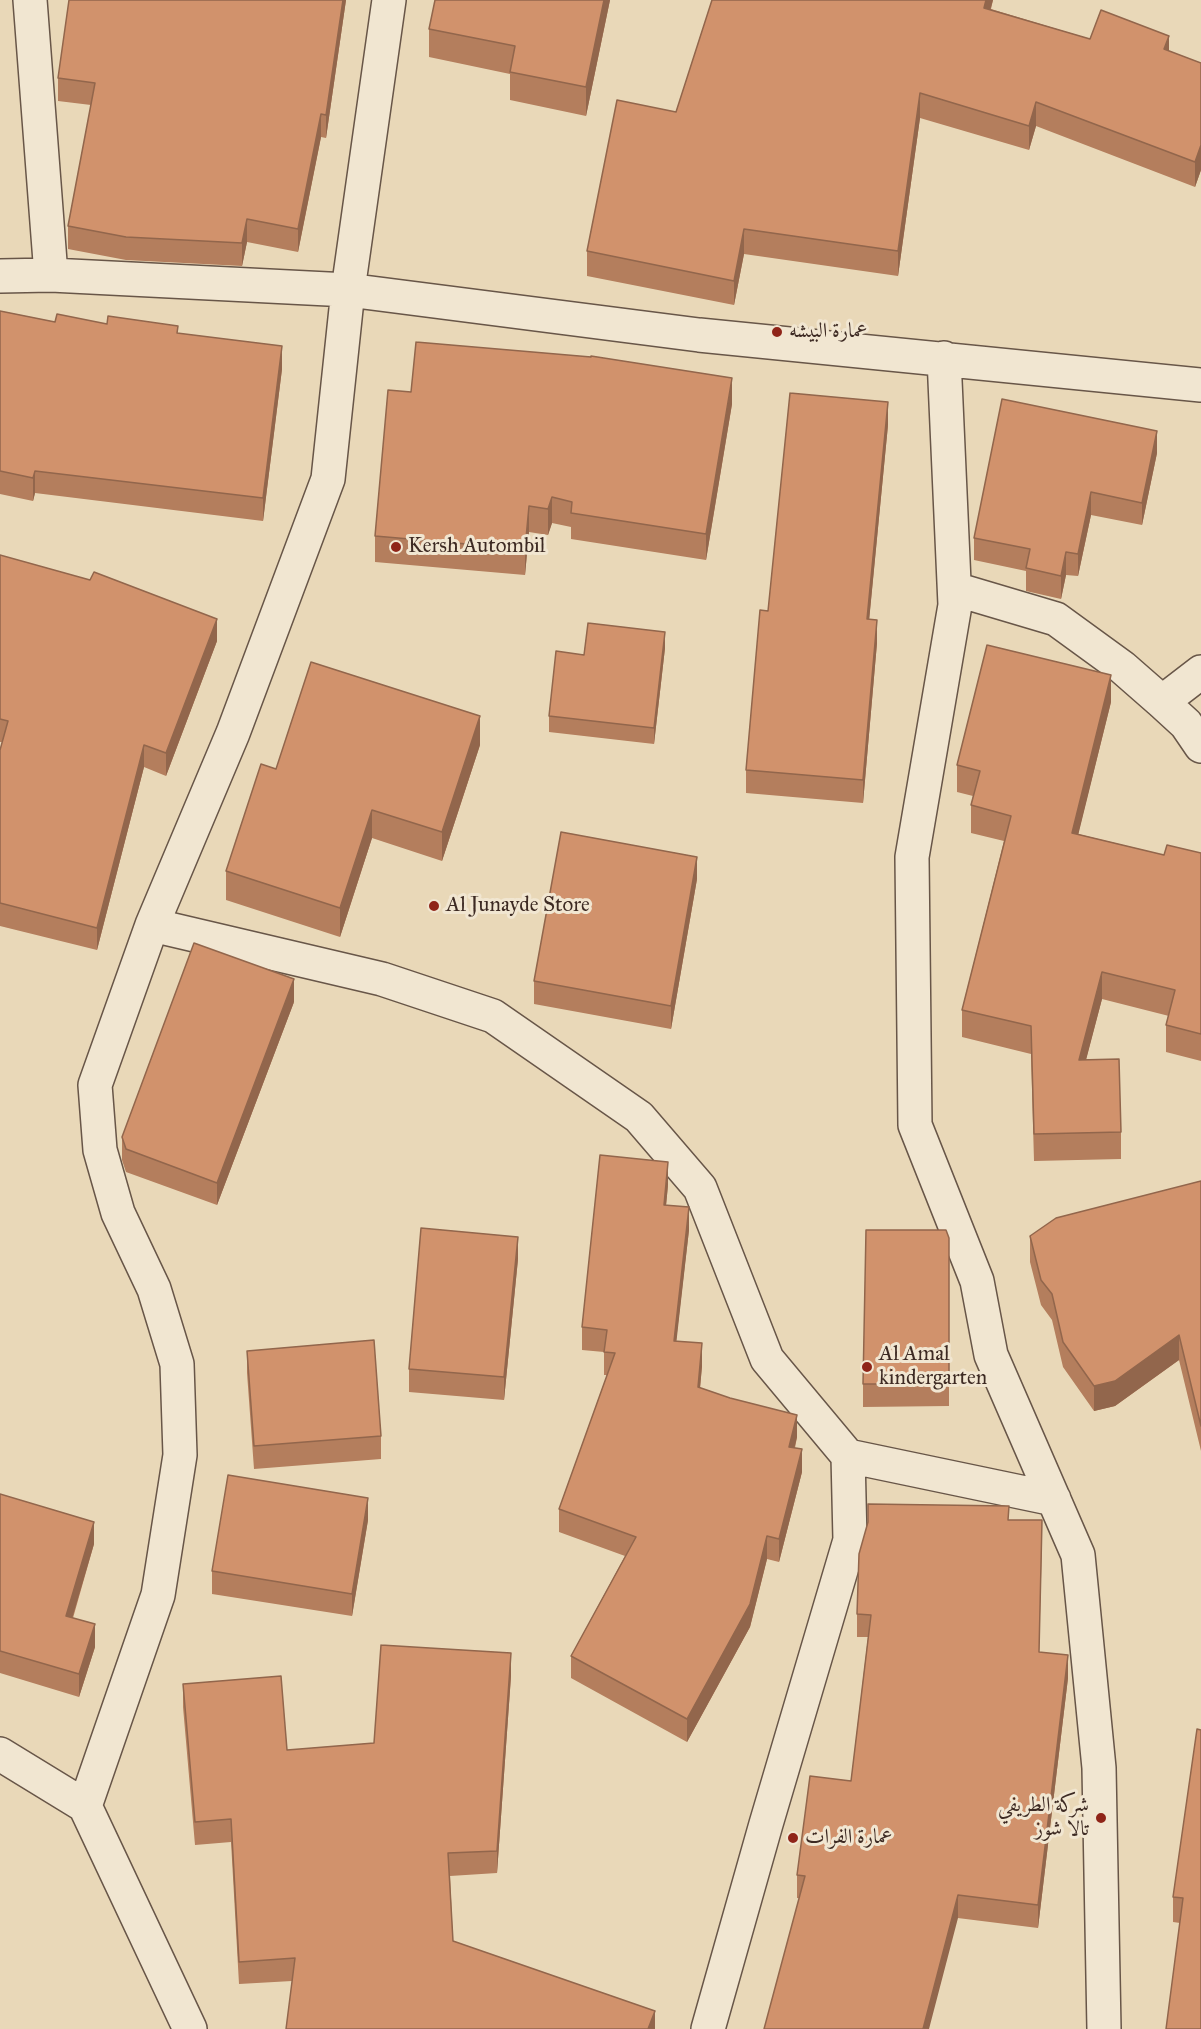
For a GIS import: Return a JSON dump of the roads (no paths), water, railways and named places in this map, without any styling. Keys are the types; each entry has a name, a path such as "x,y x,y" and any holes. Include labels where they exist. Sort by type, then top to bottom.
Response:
{"street":[{"path":"30,0 51,275"},
{"path":"85,1806 158,1595 180,1455 177,1364 153,1289 115,1203 100,1150 95,1085 152,925 233,733 328,479 348,291 389,0"},
{"path":"0,276 51,275 348,291 699,334 1201,386"},
{"path":"944,358 955,604 912,857 915,1125 977,1281 992,1355 1078,1555 1099,1767 1104,2029"},
{"path":"955,589 1056,619 1122,667 1162,702 1186,724 1201,746"},
{"path":"1162,702 1201,672"},
{"path":"152,925 382,979 493,1016 639,1117 700,1188 767,1359 848,1456 1054,1499"},
{"path":"708,2029 850,1540 848,1456"},
{"path":"0,1754 85,1806 190,2029"}],"place":[{"name":"عمارة البيشه","path":"777,332"},
{"name":"Kersh Autombil","path":"396,547"},
{"name":"Al Junayde Store","path":"434,906"},
{"name":"Al Amal kindergarten","path":"867,1367"},
{"name":"شركة الطريفي تالا شوز","path":"1101,1818"},
{"name":"عمارة الفرات","path":"793,1838"}]}
